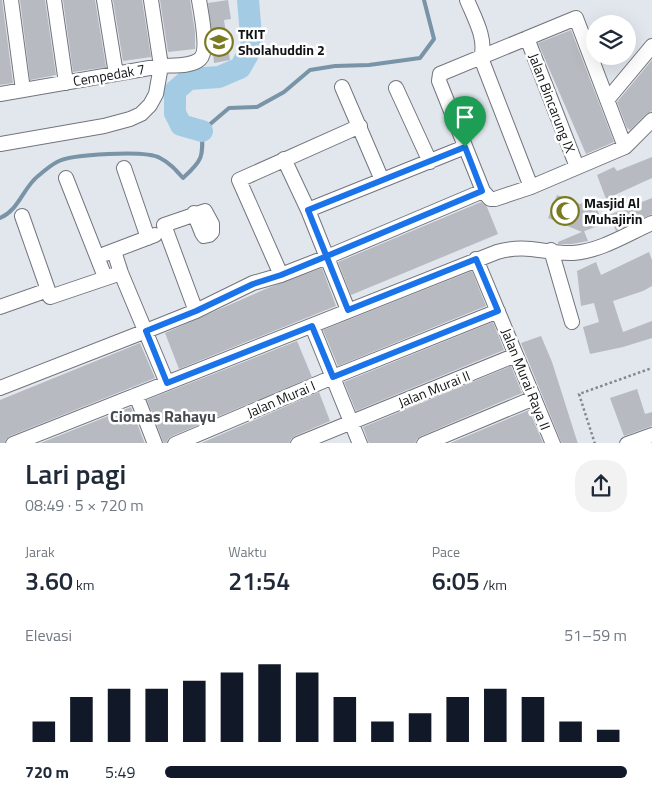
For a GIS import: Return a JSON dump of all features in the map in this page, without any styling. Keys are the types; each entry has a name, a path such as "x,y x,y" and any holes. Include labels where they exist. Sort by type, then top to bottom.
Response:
{"street":[{"path":"11,0 23,90"},
{"path":"54,0 66,83"},
{"path":"104,0 116,74"},
{"path":"0,144 104,126 141,114 150,105 156,94 161,66 151,0"},
{"name":"Cempedak 7","path":"0,94 196,61 204,54 199,0"},
{"path":"467,0 481,36 483,51 481,58 531,186"},
{"path":"625,147 576,18 440,74 438,78 482,191 490,200 495,200 531,186 625,147 652,120"},
{"name":"Jalan Bincarung IX","path":"527,38 577,167"},
{"path":"607,100 652,46"},
{"path":"342,86 382,180"},
{"path":"396,88 430,162"},
{"path":"281,275 239,180 360,126"},
{"path":"308,210 465,147"},
{"path":"284,159 308,210 348,310"},
{"path":"124,168 148,238"},
{"path":"66,178 105,277"},
{"path":"0,388 196,311 253,284 281,275 482,191"},
{"path":"194,214 164,225 194,306"},
{"path":"22,216 50,297 121,273"},
{"path":"16,443 476,259 513,247 572,253 593,249 652,223"},
{"path":"98,257 166,232"},
{"path":"551,250 572,322"},
{"path":"114,251 121,273 167,383"},
{"name":"Jalan Murai Raya II","path":"476,259 553,443"},
{"path":"0,307 48,290"},
{"name":"Jalan Murai I","path":"177,443 333,377 498,311"},
{"path":"312,326 360,443"},
{"name":"Jalan Murai II","path":"305,442 516,355"},
{"path":"136,395 155,443"},
{"path":"426,443 534,398"},
{"path":"630,443 652,435"}],"path":[{"path":"595,443 579,394 652,368"}],"building":[{"path":"0,0 2,0 13,83 0,85"},
{"path":"20,0 45,0 56,75 30,80"},
{"path":"63,0 95,0 106,67 73,72"},
{"path":"113,0 142,0 151,57 123,61"},
{"path":"160,0 190,0 195,32 195,49 168,52"},
{"name":"TKIT Sholahuddin 2","path":"228,0 231,19 224,20 230,60 214,63 208,3"},
{"path":"571,30 614,142 586,154 538,43"},
{"path":"652,60 652,111 646,114 630,130 627,128 617,102"},
{"path":"652,157 652,178 606,199 597,175 614,167 617,171"},
{"path":"557,195 580,204 593,199 603,224 582,232 548,218"},
{"path":"652,198 652,214 616,231 609,215"},
{"path":"481,202 487,207 498,234 351,295 338,262"},
{"path":"584,231 588,241 558,244 558,242"},
{"path":"649,252 652,260 652,286 613,301 623,332 652,321 652,338 590,354 583,327 599,322 594,303 581,306 577,271 596,262 601,275"},
{"path":"322,268 336,306 179,369 165,333 268,288"},
{"path":"472,271 486,306 338,366 323,330"},
{"path":"493,322 504,350 356,411 344,382"},
{"path":"541,336 552,362 578,443 562,443 521,343"},
{"path":"297,341 312,377 172,436 166,443 164,443 147,400"},
{"path":"140,343 155,378 10,436 4,443 0,443 0,400"},
{"path":"511,366 522,393 421,436 415,443 369,443 363,427"},
{"path":"637,389 645,414 652,412 652,426 624,436 610,398"},
{"path":"319,392 330,421 295,436 289,443 201,443"},
{"path":"131,407 145,443 41,443"},
{"path":"529,410 543,443 450,443"}],"waterway":[{"path":"202,131 181,125 175,113 175,91 189,79 219,77 240,68 252,47 248,0"},
{"path":"0,218 12,210 33,181 57,162 92,155 140,154 160,158 167,162 183,178 195,167 202,153 202,131 229,108 257,107 284,92 310,70 420,58 434,39 424,0"}],"place":[{"name":"TKIT Sholahuddin 2","path":"219,42"},
{"name":"Masjid Al Muhajirin","path":"565,211"}],"district":[{"name":"Ciomas Rahayu","path":"163,416"}],"route":[{"path":"465,147 308,210 327,256 348,310 476,259 498,311 333,377 312,326 167,383 146,331 196,311 253,284 281,275 327,256 482,191 465,147"}]}
